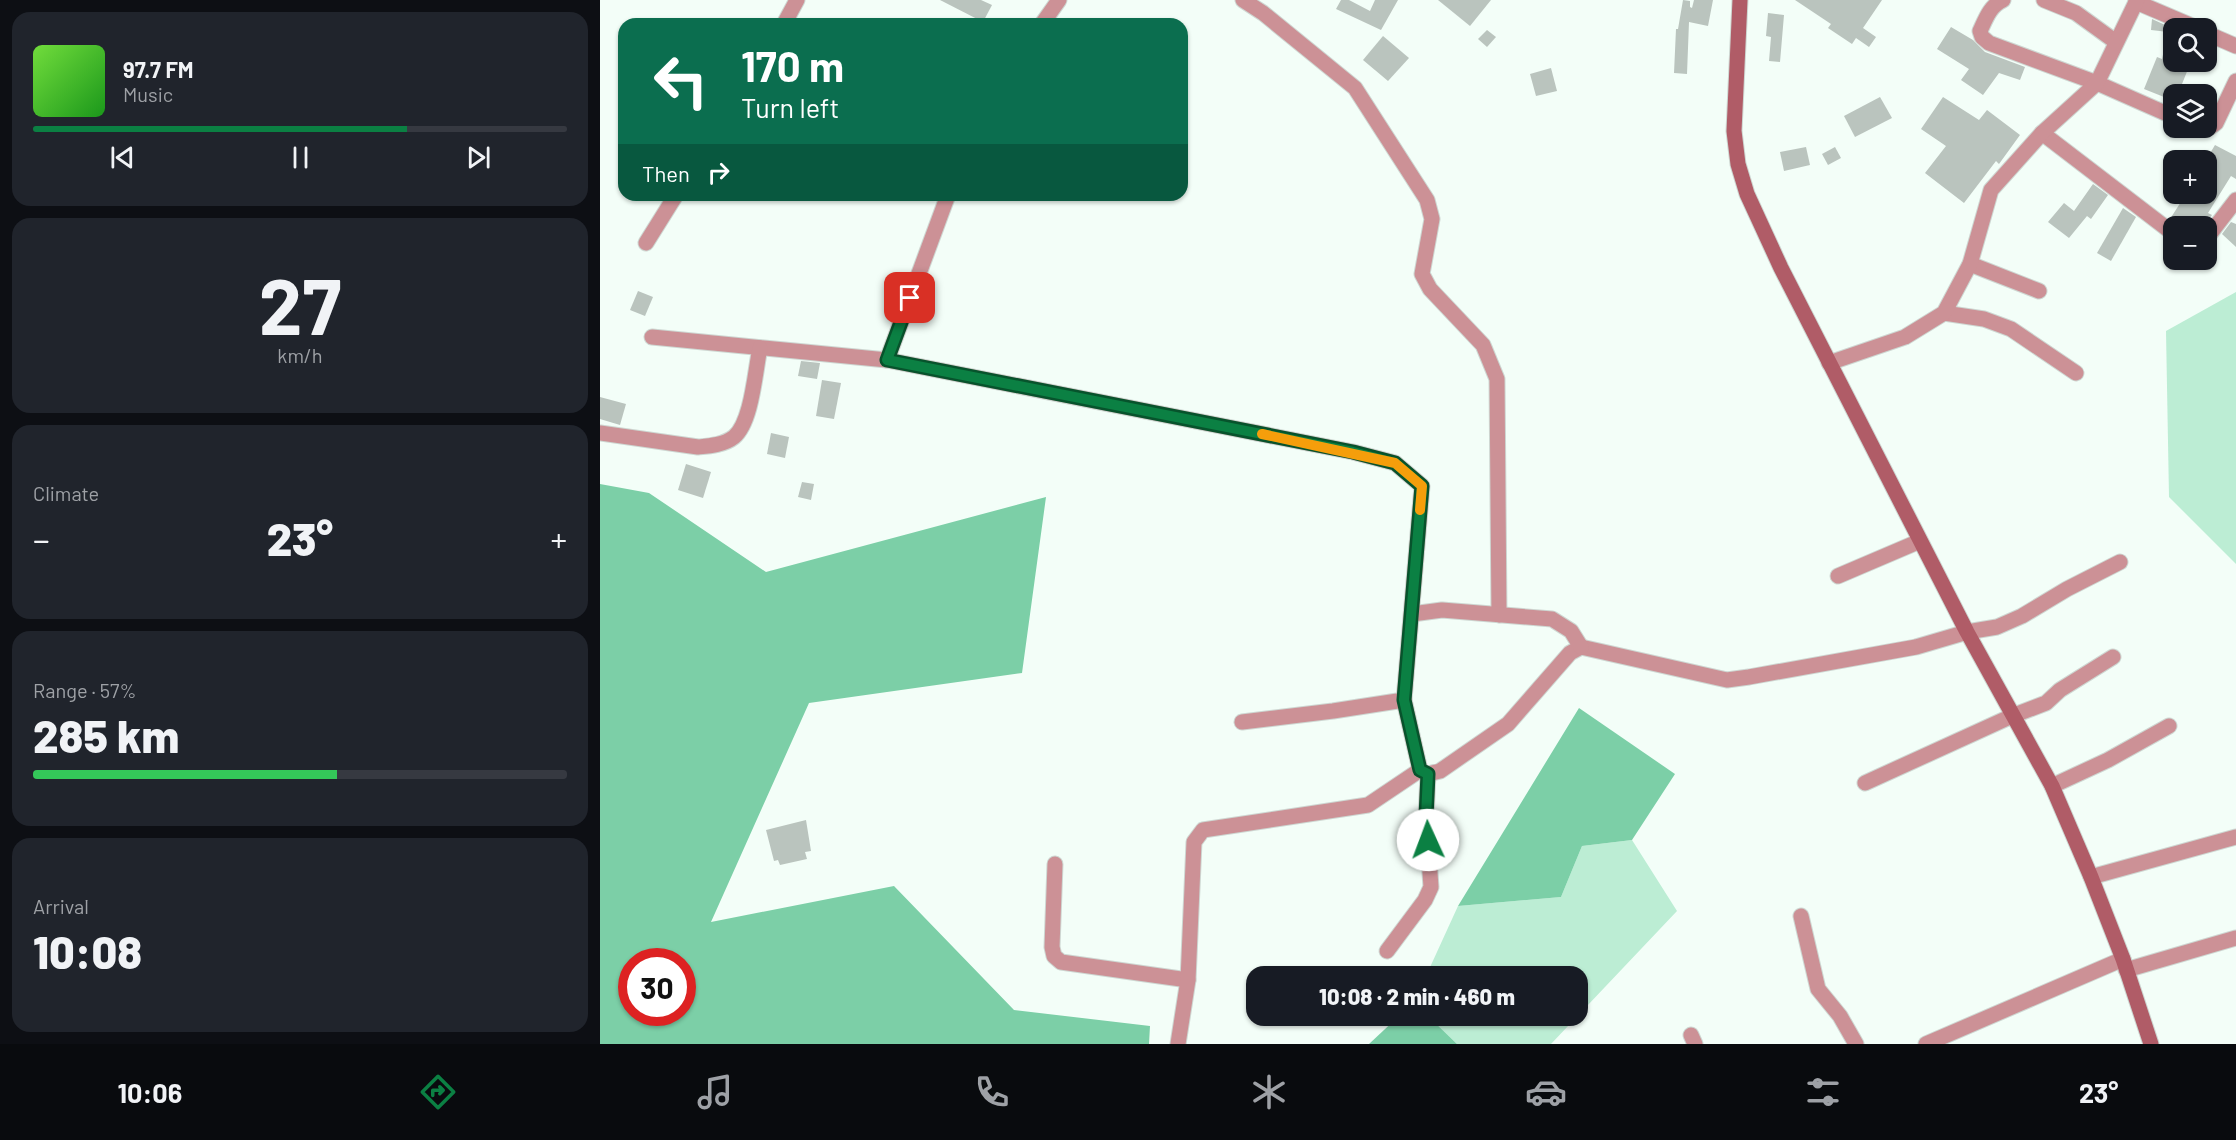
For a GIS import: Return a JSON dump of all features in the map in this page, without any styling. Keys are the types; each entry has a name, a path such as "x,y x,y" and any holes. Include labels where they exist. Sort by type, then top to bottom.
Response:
{"street":[{"path":"787,18 797,0"},
{"path":"1046,18 1059,0"},
{"path":"1243,0 1263,12 1355,88 1427,200 1432,219 1422,274 1430,289 1483,345 1497,380 1499,615"},
{"path":"1740,0 1734,120 1738,164 1758,222 1967,632 2052,786 2091,877 2151,1044"},
{"path":"2003,0 1996,3 1987,15 1980,31 1982,37 1989,43 2097,82 2163,112"},
{"path":"2044,0 2076,13 2116,42"},
{"path":"1829,363 1905,337 1944,313 1970,264 1991,190 2042,133 2097,82 2137,1 2175,18"},
{"path":"2217,38 2236,46"},
{"path":"2217,121 2236,81"},
{"path":"2042,133 2163,226"},
{"path":"2217,225 2236,200"},
{"path":"646,243 672,201"},
{"path":"887,360 946,201"},
{"path":"1970,264 2039,291"},
{"path":"1944,313 1984,319 2011,329 2076,373"},
{"path":"652,338 887,360 1341,450 1395,463 1422,486 1404,700 1424,772 1431,887 1425,900 1387,951"},
{"path":"600,433 698,447 714,446 733,437 745,422 760,348"},
{"path":"1838,576 1920,540"},
{"path":"1178,1044 1188,980 1194,842 1203,830 1368,805 1424,772 1440,771 1508,724 1570,653 1581,647 1727,680 1917,648 1967,632 1996,627 2022,616 2067,589 2120,562"},
{"path":"1412,614 1442,610 1552,619 1571,631 1581,647"},
{"path":"1865,783 2012,716 2046,703 2060,690 2113,657"},
{"path":"1242,722 1404,700"},
{"path":"2052,786 2108,760 2169,726"},
{"path":"2091,877 2236,837"},
{"path":"1055,864 1052,947 1054,956 1061,962 1188,980"},
{"path":"1801,916 1818,989 1840,1016 1856,1044"},
{"path":"1926,1044 2124,965 2236,938"}],"green space":[{"path":"2236,292 2236,564 2169,497 2166,331"},
{"path":"600,484 649,493 766,572 1046,497 1022,673 809,703 711,922 894,886 1014,1010 1150,1026 1149,1044 600,1044"},
{"path":"1579,708 1675,774 1632,840 1582,846 1561,897 1458,906"},
{"path":"1632,840 1677,911 1588,1005 1588,966 1431,966 1458,906 1561,897 1582,846"},
{"path":"1388,1026 1438,1026 1457,1044 1369,1044"},
{"path":"1438,1026 1568,1026 1551,1044 1457,1044"}],"building":[{"path":"940,0 981,0 992,5 985,18 975,18"},
{"path":"1341,0 1349,0 1370,11 1375,0 1398,0 1381,30 1336,9"},
{"path":"1438,0 1491,0 1470,26"},
{"path":"1683,0 1690,1 1692,8 1694,0 1713,0 1708,26 1689,22 1687,74 1674,73 1676,29 1678,29"},
{"path":"1795,0 1882,0 1863,28 1876,37 1869,47 1856,38 1852,44 1828,28 1831,24"},
{"path":"1768,13 1784,15 1780,62 1769,61 1771,37 1766,36"},
{"path":"2152,19 2163,24 2163,31 2151,30"},
{"path":"1951,27 1973,40 1985,52 2025,67 2020,80 1999,73 1983,95 1961,80 1969,69 1937,49"},
{"path":"1487,30 1496,37 1487,47 1478,39"},
{"path":"1383,36 1409,58 1388,81 1363,60"},
{"path":"2163,54 2163,72 2187,72 2182,84 2163,84 2163,97 2144,89 2157,57 2162,59"},
{"path":"1551,68 1557,91 1536,96 1530,74"},
{"path":"1880,97 1892,118 1855,137 1844,116"},
{"path":"1943,97 1979,120 1987,110 2020,135 1999,164 1996,161 1964,203 1925,173 1946,146 1921,129"},
{"path":"2215,145 2236,156 2236,179 2231,176 2217,199 2217,150 2212,150"},
{"path":"1806,147 1810,165 1784,171 1780,152"},
{"path":"1835,147 1841,158 1828,165 1822,154"},
{"path":"2093,184 2108,195 2091,219 2087,216 2069,238 2048,222 2064,203 2074,211"},
{"path":"2180,204 2214,204 2208,213 2211,216 2172,216"},
{"path":"2123,208 2136,217 2111,261 2097,253"},
{"path":"2231,222 2236,224 2236,247 2222,234"},
{"path":"638,291 653,297 645,316 630,310"},
{"path":"801,361 820,363 817,379 798,376"},
{"path":"822,380 841,383 834,419 816,416"},
{"path":"600,397 626,404 620,425 600,419"},
{"path":"771,433 789,437 785,458 767,454"},
{"path":"686,464 711,472 703,498 678,490"},
{"path":"802,482 814,484 811,500 798,497"},
{"path":"806,820 811,851 805,852 807,859 780,865 778,860 774,861 766,830"}],"slow traffic":[{"path":"1262,434 1395,463 1422,486 1420,510"}],"route":[{"path":"910,298 887,360 1353,452 1395,463 1422,486 1404,700 1420,770 1428,774 1426,817 1428,840"}]}
